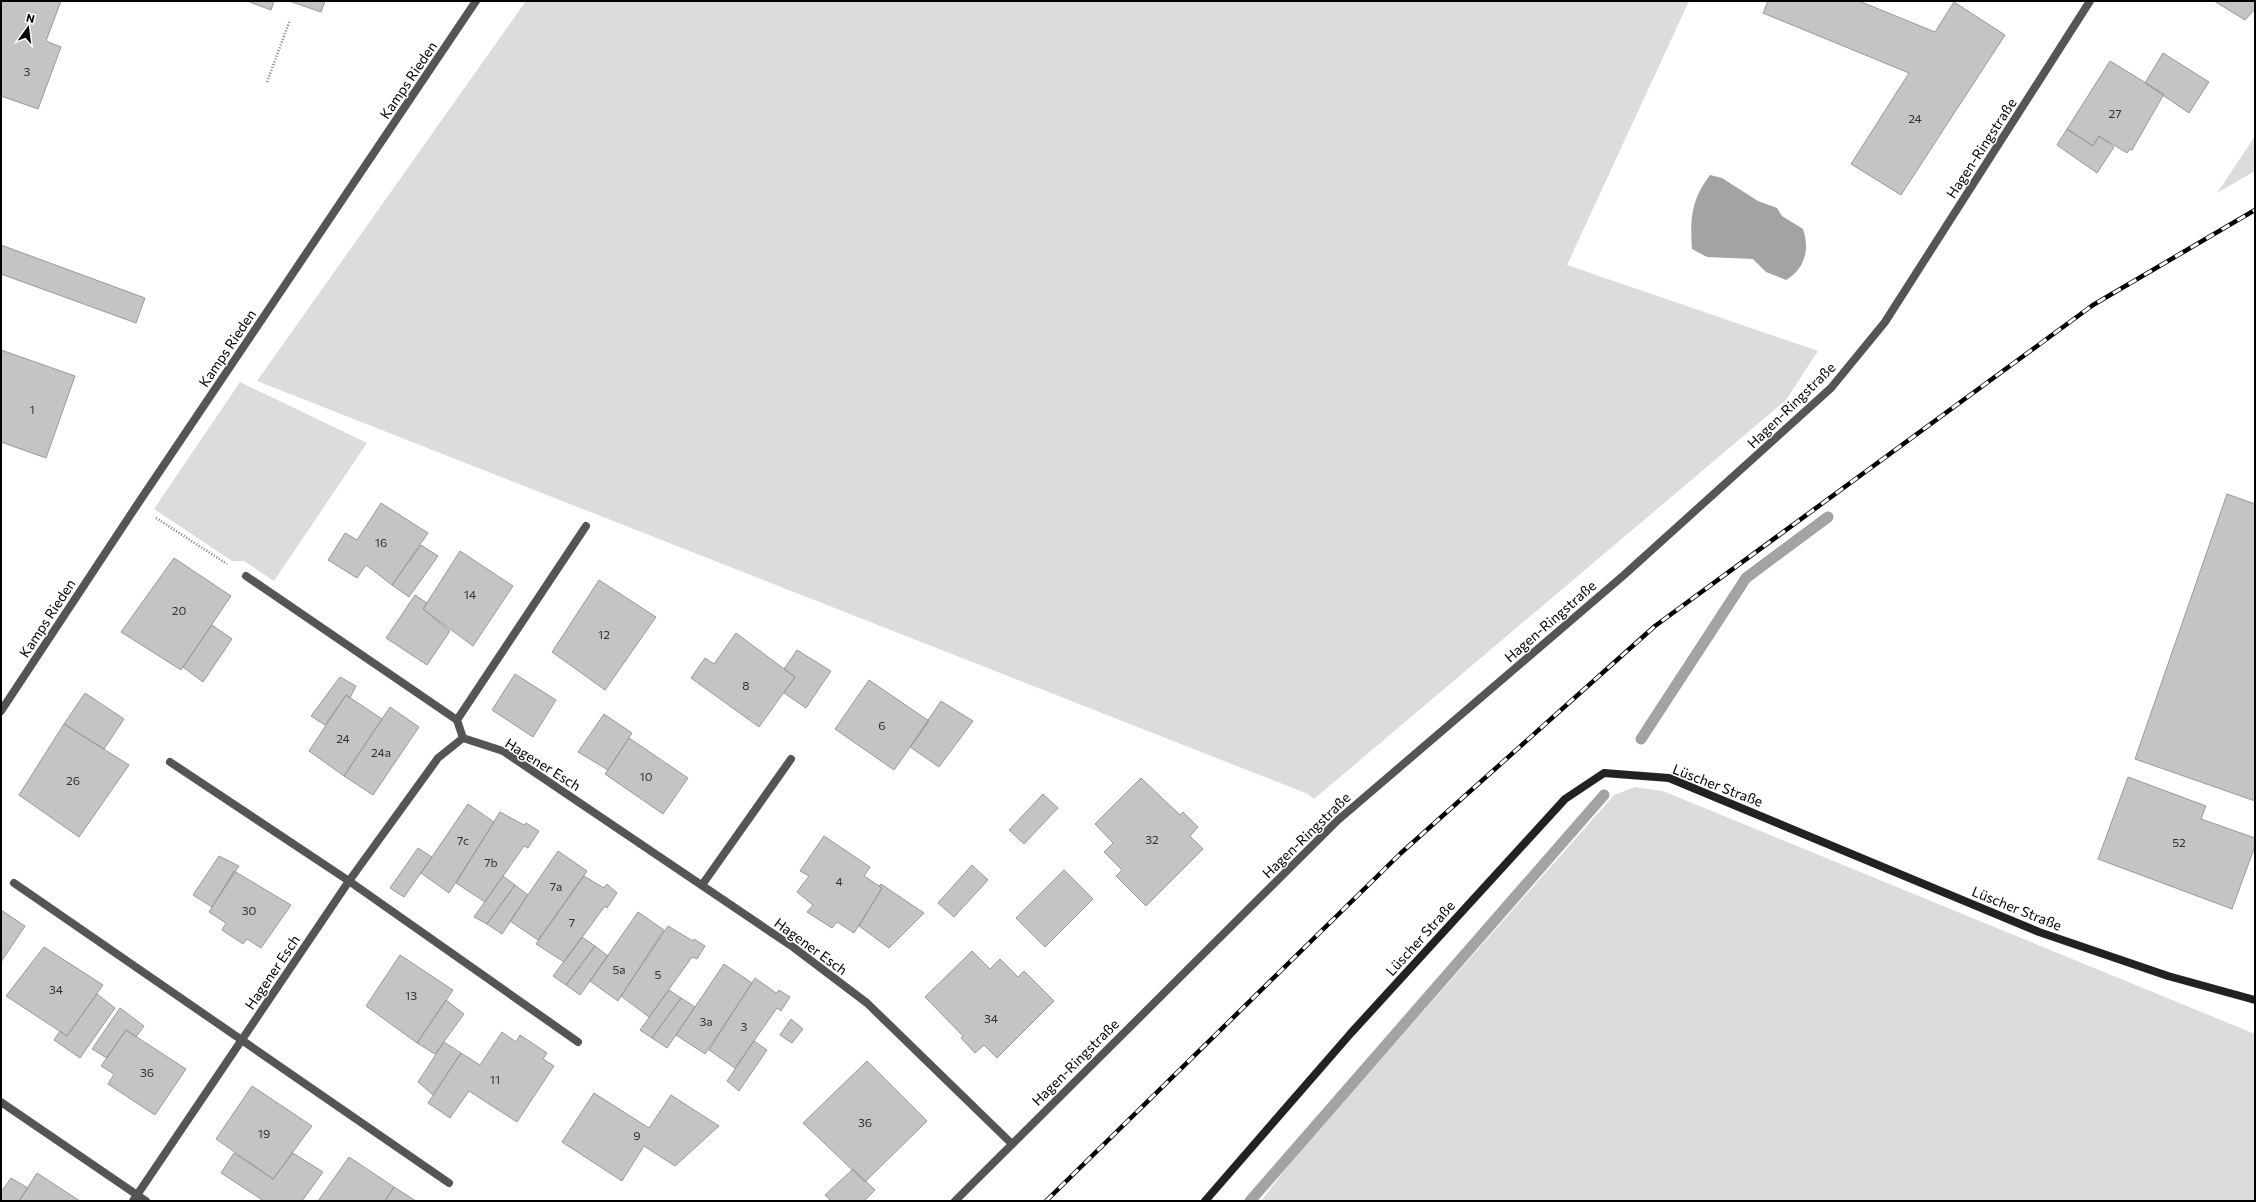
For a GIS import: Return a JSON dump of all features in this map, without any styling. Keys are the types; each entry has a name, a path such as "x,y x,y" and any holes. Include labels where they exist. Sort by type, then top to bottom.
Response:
{"street":[{"name":"Kamps Rieden","path":"1,712 137,505 476,1"},
{"name":"Hagen-Ringstraße","path":"955,1201 1011,1143 1338,820 1624,575 1832,388 1885,322 2090,1"},
{"path":"457,720 586,526"},
{"path":"246,576 457,720 463,738"},
{"name":"Hagener Esch","path":"136,1198 349,881 438,758 463,738 503,751 793,947 867,1003 1011,1143"},
{"path":"702,885 791,759"},
{"path":"170,762 349,881 578,1042"},
{"name":"Lüscher Straße","path":"1205,1201 1351,1033 1565,799 1604,773 1669,778 2039,932 2168,976 2255,1000"},
{"path":"14,883 448,1183"},
{"path":"1,1102 136,1198 146,1201"}],"path":[{"path":"267,82 290,20"},
{"path":"137,505 246,576"}],"shaded area":[{"path":"526,1 1689,1 1567,265 1818,351 1786,400 1314,799 1308,794 257,381"},
{"path":"2255,136 2255,171 2217,193"},
{"path":"1710,175 1722,178 1758,201 1777,208 1782,216 1803,229 1806,251 1802,264 1798,270 1786,280 1766,272 1753,259 1707,257 1692,249 1691,228 1695,201"},
{"path":"240,382 367,443 274,581 244,561 232,561 154,509"},
{"path":"1635,787 1663,791 2255,1034 2255,1201 1261,1201 1294,1158 1614,795"}],"building":[{"path":"1,1 61,1 46,41 61,47 38,109 1,96"},
{"path":"247,1 274,1 271,10"},
{"path":"289,1 325,1 321,12"},
{"path":"1768,1 1859,1 1935,32 1954,2 2005,35 1901,195 1851,164 1909,73 1763,13"},
{"path":"2214,1 2255,1 2255,9 2245,20"},
{"path":"2163,53 2209,82 2189,113 2145,83"},
{"path":"2110,61 2164,94 2132,150 2130,149 2127,153 2099,136 2093,146 2067,129"},
{"path":"2067,129 2093,146 2099,136 2114,147 2097,173 2057,145"},
{"path":"1,245 145,298 136,323 1,274"},
{"path":"1,350 75,376 46,458 1,442"},
{"path":"2227,494 2255,504 2255,801 2135,759"},
{"path":"381,503 428,533 392,585 366,565 357,578 328,560 345,533 357,540"},
{"path":"421,545 438,556 409,597 392,585"},
{"path":"460,551 513,586 473,646 423,609"},
{"path":"174,558 231,596 181,670 121,632"},
{"path":"599,580 656,617 605,690 552,652"},
{"path":"415,595 427,603 423,609 450,631 427,665 386,638"},
{"path":"212,625 232,639 203,682 183,667"},
{"path":"736,633 795,677 759,727 691,678 705,658 714,664"},
{"path":"797,650 831,671 806,708 784,693 795,677 784,669"},
{"path":"515,674 556,700 533,737 492,710"},
{"path":"340,677 356,686 350,698 346,695 325,725 311,716"},
{"path":"869,680 929,721 894,770 835,729"},
{"path":"85,693 124,719 104,749 64,724"},
{"path":"346,695 382,719 344,776 309,751"},
{"path":"941,701 973,721 939,767 910,747"},
{"path":"390,707 419,727 373,795 344,776"},
{"path":"604,714 632,733 608,770 578,752"},
{"path":"64,724 129,765 79,837 19,795"},
{"path":"629,738 688,778 663,814 605,774"},
{"path":"2128,777 2206,806 2201,819 2255,838 2255,846 2232,909 2098,859"},
{"path":"1141,778 1180,815 1183,812 1198,827 1190,836 1203,849 1146,906 1116,876 1122,870 1104,852 1113,843 1095,824"},
{"path":"1043,794 1058,808 1024,844 1009,830"},
{"path":"468,804 494,822 449,893 421,873"},
{"path":"500,812 524,825 526,823 539,831 528,848 524,846 485,902 456,883"},
{"path":"824,836 870,867 864,876 882,888 854,933 837,922 832,928 807,912 813,905 797,892 809,876 800,871"},
{"path":"418,848 432,857 404,897 390,888"},
{"path":"558,851 587,871 538,940 510,921"},
{"path":"219,856 239,866 212,907 193,895"},
{"path":"972,865 988,880 954,917 938,903"},
{"path":"1064,870 1093,899 1045,947 1016,918"},
{"path":"234,871 291,905 261,948 247,939 243,944 222,930 226,923 209,912"},
{"path":"503,876 515,885 487,924 474,917"},
{"path":"584,876 604,888 607,884 617,893 607,908 605,906 564,962 536,944"},
{"path":"881,884 924,913 889,948 859,926 882,888 879,886"},
{"path":"515,885 528,895 502,934 487,924"},
{"path":"1,910 25,926 1,962"},
{"path":"638,912 664,930 618,1001 590,981"},
{"path":"668,926 693,941 694,939 705,946 697,959 692,957 649,1017 621,996"},
{"path":"582,937 595,946 566,985 553,976"},
{"path":"595,946 608,956 580,995 566,985"},
{"path":"44,947 103,985 67,1036 6,996"},
{"path":"972,951 990,969 1000,959 1018,977 1024,971 1054,1001 997,1058 984,1045 975,1053 961,1038 963,1036 925,997"},
{"path":"400,955 453,990 417,1043 366,1006"},
{"path":"724,964 752,983 705,1054 676,1035"},
{"path":"755,978 776,993 779,990 790,997 781,1011 777,1008 735,1068 709,1050"},
{"path":"669,990 681,998 652,1038 640,1030"},
{"path":"97,994 115,1008 80,1058 54,1040 60,1031 67,1036"},
{"path":"681,998 695,1007 667,1048 652,1038"},
{"path":"446,1000 464,1014 435,1054 417,1043"},
{"path":"120,1008 144,1026 136,1037 126,1030 107,1058 92,1049"},
{"path":"791,1019 803,1029 792,1043 780,1035"},
{"path":"126,1030 186,1069 155,1115 108,1084 114,1074 101,1066"},
{"path":"502,1032 516,1042 520,1035 547,1053 543,1059 554,1066 517,1122 469,1091 450,1118 428,1103 461,1053 480,1065"},
{"path":"754,1041 767,1050 739,1091 727,1081"},
{"path":"444,1042 461,1053 433,1095 418,1082"},
{"path":"867,1061 927,1121 865,1182 803,1123"},
{"path":"252,1086 312,1126 273,1179 216,1139"},
{"path":"594,1093 649,1128 671,1095 719,1126 675,1166 644,1146 622,1181 562,1142"},
{"path":"234,1153 273,1179 293,1153 323,1172 302,1201 264,1201 221,1173"},
{"path":"349,1157 394,1187 385,1201 318,1201"},
{"path":"853,1169 875,1190 864,1201 831,1201 825,1195"},
{"path":"37,1173 80,1201 19,1201"},
{"path":"11,1178 28,1188 19,1201 1,1201 1,1192"},
{"path":"394,1187 416,1201 385,1201"}],"waterway":[{"path":"1641,739 1746,578 1828,517"},
{"path":"1250,1201 1604,795"}],"railway":[{"path":"1046,1201 1401,853 1655,626 2093,305 2255,210"}]}
